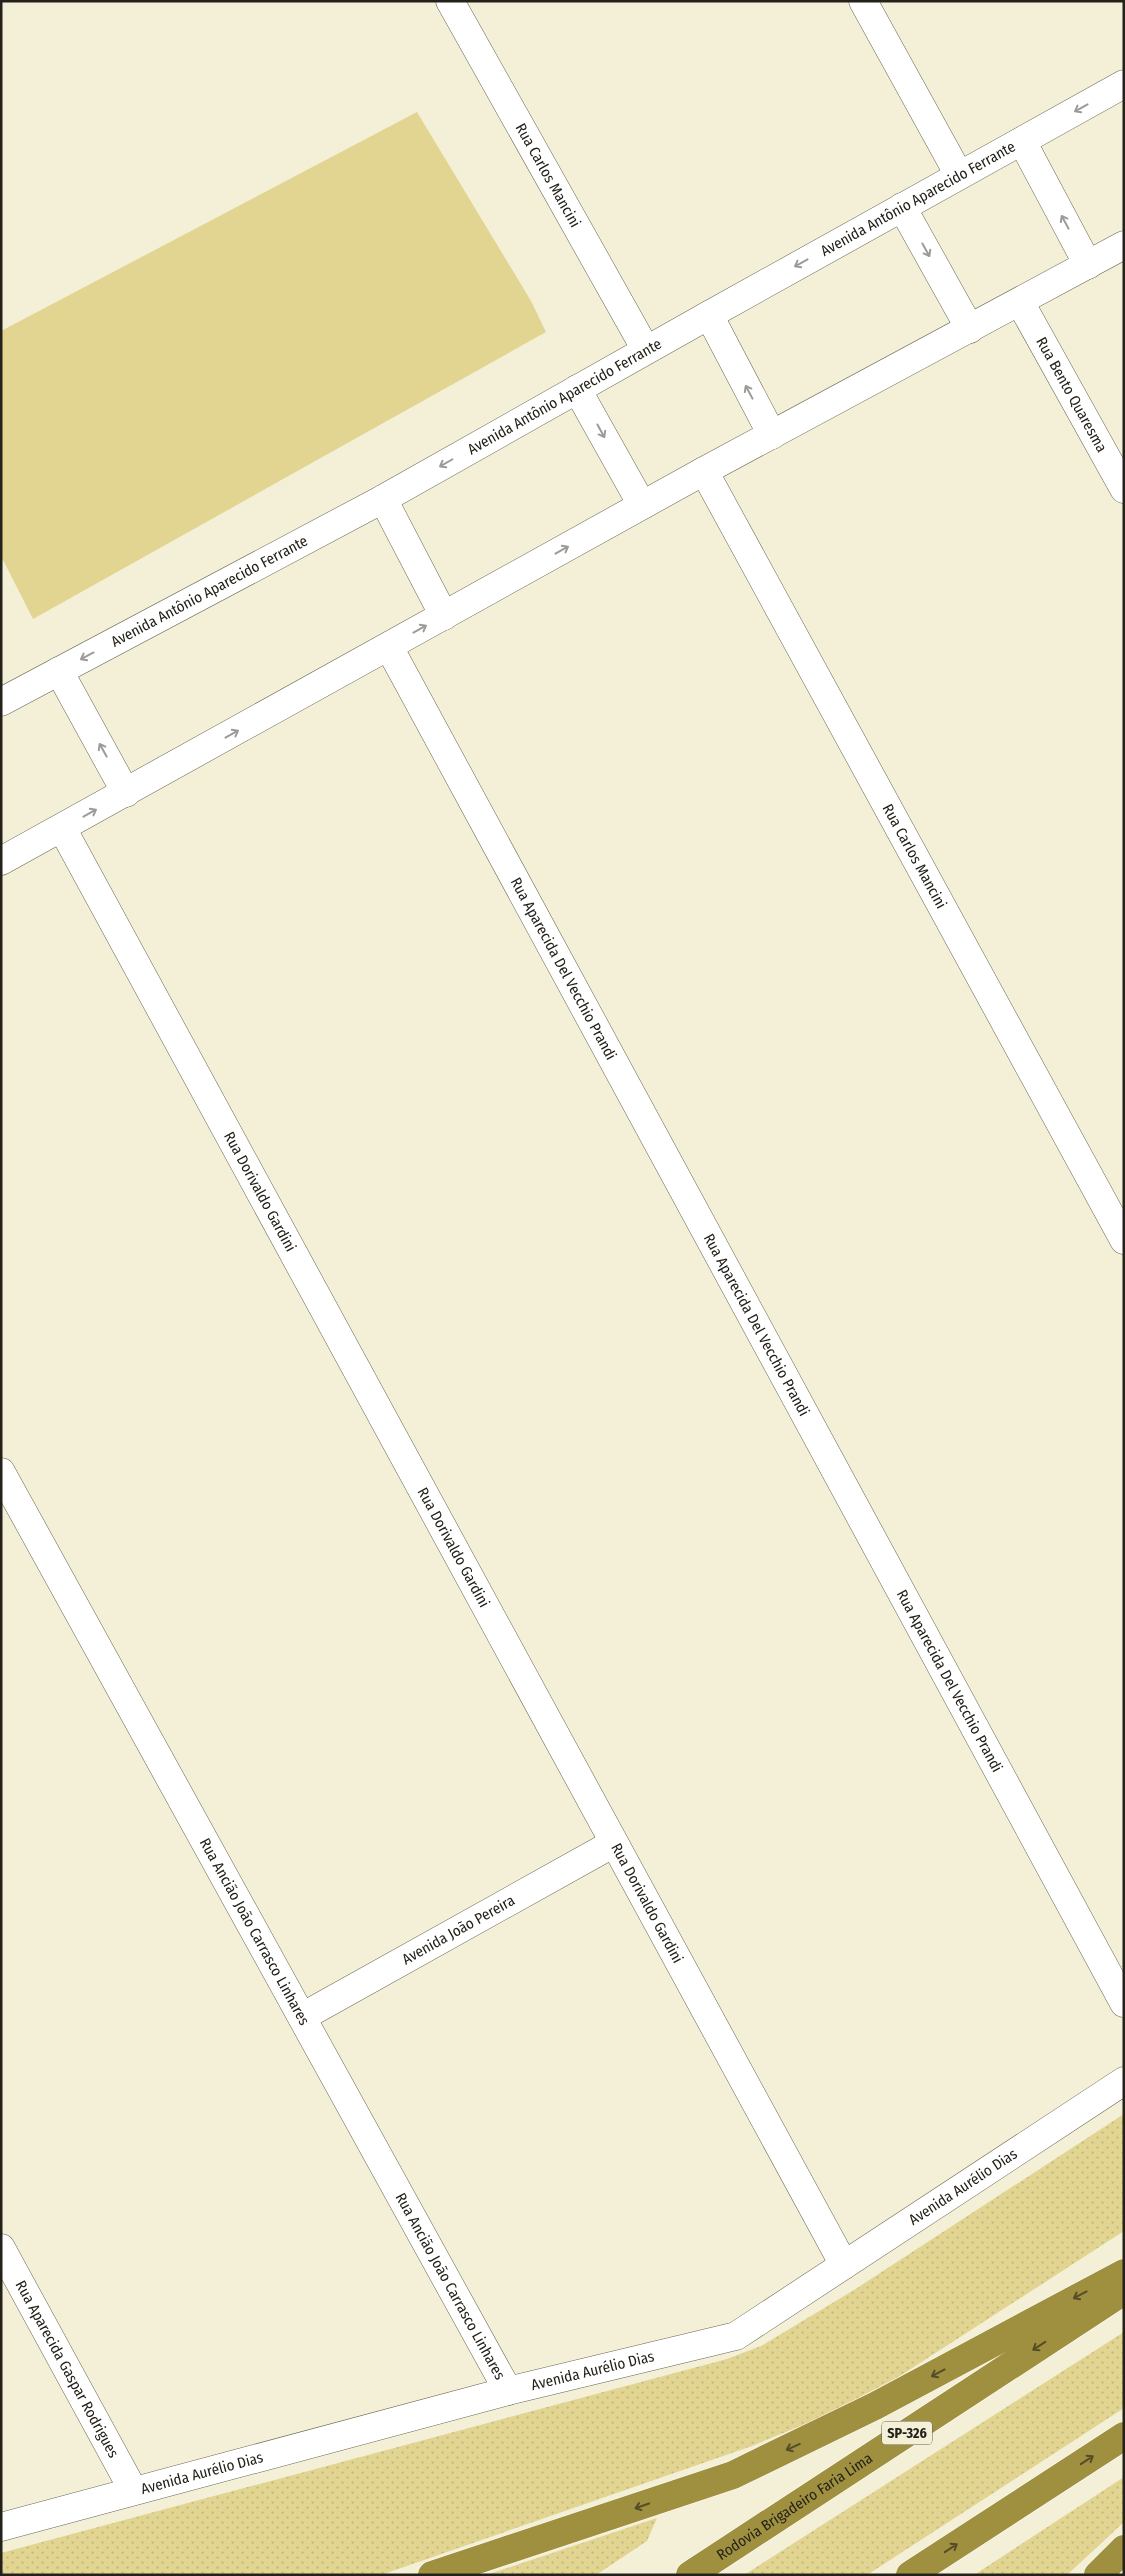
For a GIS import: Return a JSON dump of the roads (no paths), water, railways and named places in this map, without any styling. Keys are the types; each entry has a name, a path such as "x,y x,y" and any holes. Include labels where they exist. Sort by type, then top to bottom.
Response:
{"highway":[{"path":"432,2575 733,2474 875,2406 1124,2273"},
{"name":"Rodovia Brigadeiro Faria Lima","path":"690,2575 1124,2291"},
{"path":"910,2575 1124,2436"},
{"path":"1098,2575 1124,2549"}],"street":[{"name":"Rua Carlos Mancini","path":"450,1 646,350"},
{"path":"863,1 959,175"},
{"name":"Avenida Antônio Aparecido Ferrante","path":"1,702 384,499 646,350 1124,84"},
{"path":"1022,141 1088,265"},
{"path":"902,207 970,329"},
{"path":"3,857 62,828 126,793 704,471 1124,245"},
{"name":"Rua Bento Quaresma","path":"1020,302 1124,489"},
{"path":"709,315 772,435"},
{"path":"578,389 642,505"},
{"name":"Rua Carlos Mancini","path":"704,471 1124,1240"},
{"path":"384,499 444,616"},
{"name":"Rua Aparecida Del Vecchio Prandi","path":"390,646 1124,2004"},
{"path":"59,672 126,793"},
{"name":"Rua Dorivaldo Gardini","path":"62,828 844,2265"},
{"name":"Rua Ancião João Carrasco Linhares","path":"1,1472 508,2391"},
{"name":"Avenida João Pereira","path":"302,2017 614,1843"},
{"name":"Avenida Aurélio Dias","path":"1,2527 133,2490 508,2391 736,2336 1124,2081"},
{"name":"Rua Aparecida Gaspar Rodrigues","path":"1,2248 133,2490"}]}
